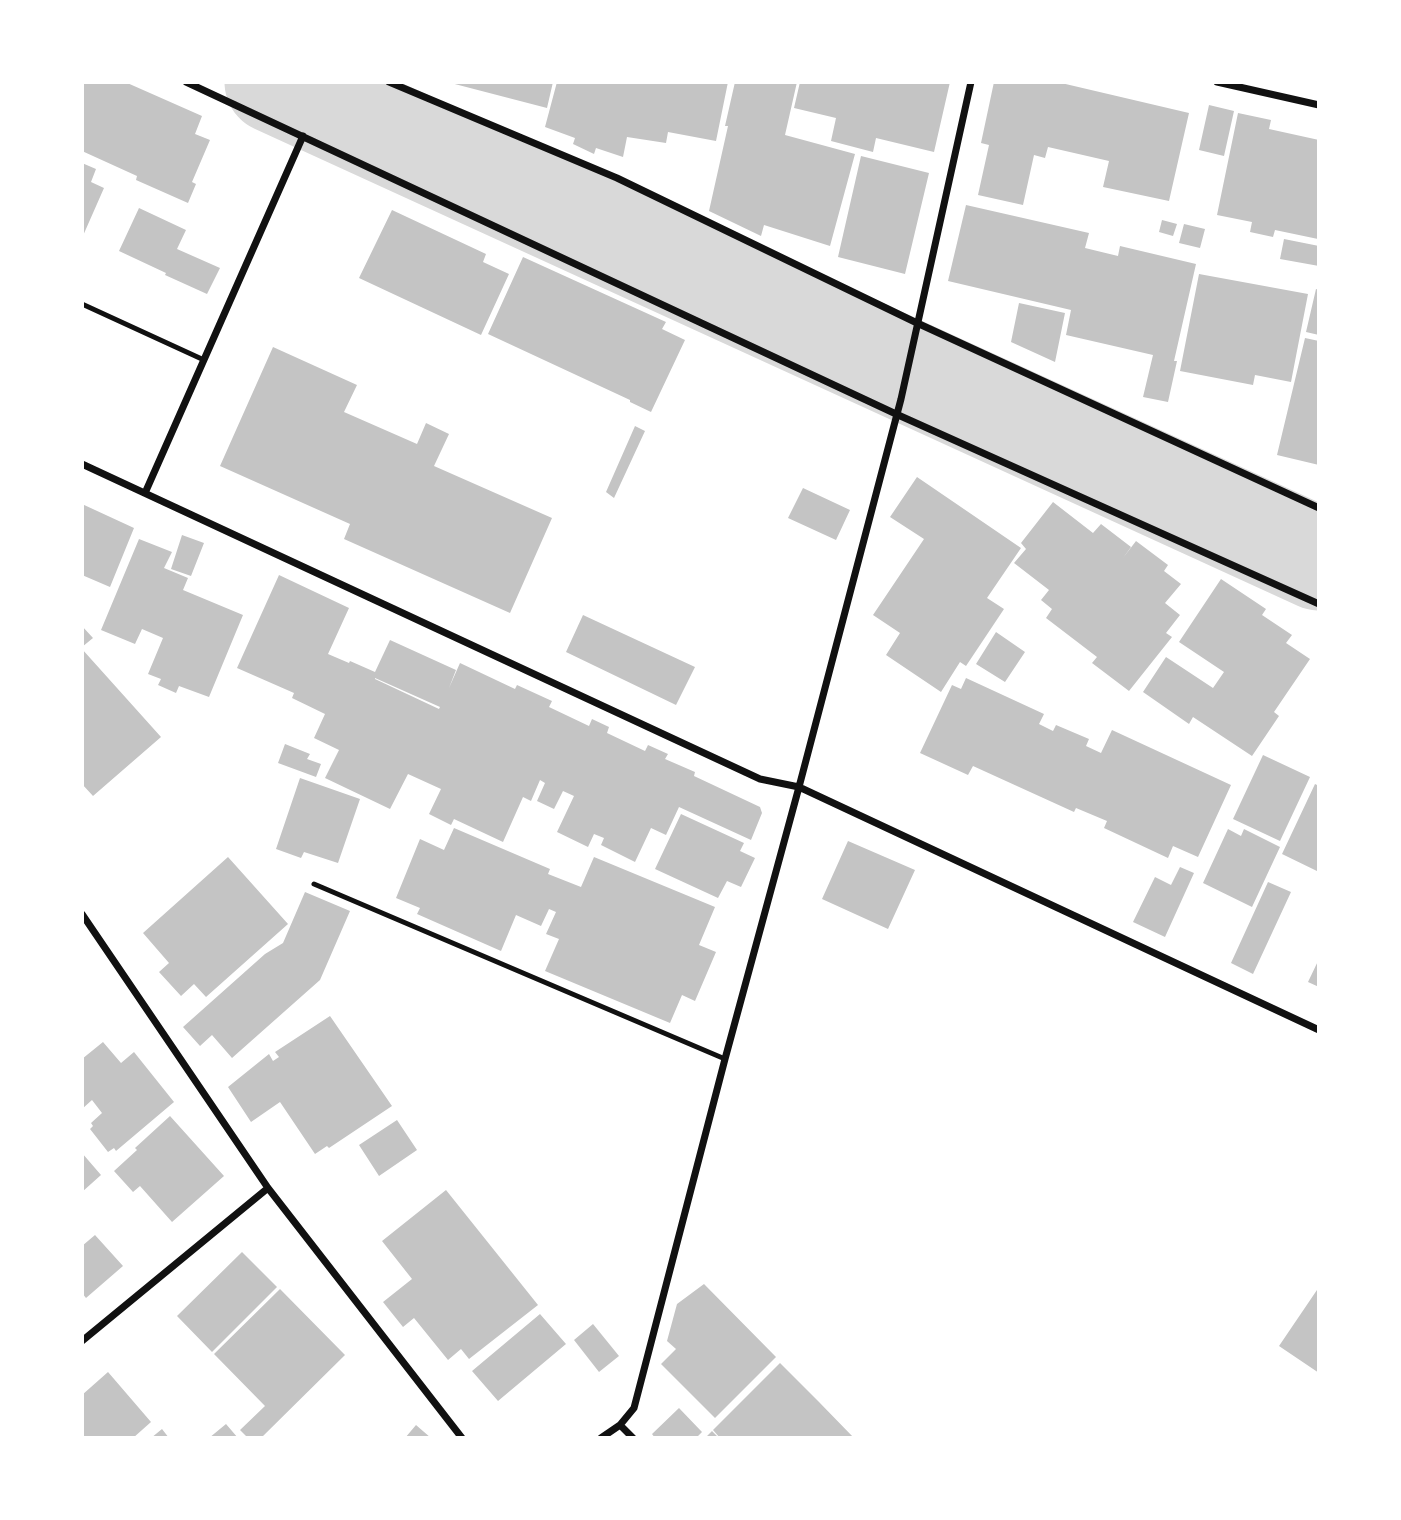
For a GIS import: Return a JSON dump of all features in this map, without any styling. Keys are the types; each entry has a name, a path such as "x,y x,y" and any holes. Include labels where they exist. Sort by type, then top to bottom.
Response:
{"street":[{"path":"186,82 896,414 1319,604"},
{"path":"389,82 617,178 917,323 1319,508"},
{"path":"601,1438 620,1425 634,1408 901,399 971,82"},
{"path":"1217,82 1319,105"},
{"path":"145,493 303,136"},
{"path":"82,464 760,779 799,787 1319,1030"},
{"path":"82,915 268,1188 462,1438"},
{"path":"82,1341 268,1188"},
{"path":"620,1425 633,1438"}],"lane":[{"path":"82,304 204,360"},
{"path":"314,884 725,1059"}],"building":[{"path":"82,82 125,82 202,116 195,134 210,140 192,182 196,184 188,203 136,180 137,176 82,151"},
{"path":"447,82 553,82 547,108"},
{"path":"557,82 728,82 716,141 668,132 666,143 627,137 623,157 596,148 594,154 573,144 575,138 545,127"},
{"path":"735,82 797,82 785,135 855,154 830,246 764,225 761,236 709,211"},
{"path":"800,82 950,82 934,152 876,138 873,152 831,141 836,118 794,108"},
{"path":"994,82 1057,82 1189,113 1169,201 1103,187 1109,161 1048,147 1045,158 1034,155 1023,205 978,195 989,145 981,143"},
{"path":"1209,105 1234,111 1224,156 1199,150"},
{"path":"1238,113 1271,120 1269,129 1319,140 1318,239 1275,230 1273,237 1250,232 1252,222 1217,215"},
{"path":"861,156 929,173 905,274 838,257"},
{"path":"82,163 96,169 91,182 104,188 82,238"},
{"path":"966,205 1089,233 1085,248 1118,256 1120,246 1196,264 1174,361 1177,361 1168,402 1143,397 1153,355 1066,335 1071,310 948,281"},
{"path":"139,208 186,230 177,249 220,268 207,294 119,251"},
{"path":"392,210 486,254 483,262 509,274 481,335 359,278"},
{"path":"1162,220 1177,224 1173,236 1159,232"},
{"path":"1184,224 1205,229 1200,248 1179,243"},
{"path":"1284,239 1319,246 1319,266 1280,259"},
{"path":"523,257 666,322 662,329 685,340 651,412 488,334"},
{"path":"1199,274 1308,294 1291,382 1255,375 1253,385 1180,371"},
{"path":"1316,289 1319,290 1319,335 1306,332"},
{"path":"1019,303 1065,313 1055,362 1011,342"},
{"path":"1305,338 1319,341 1319,465 1277,455"},
{"path":"273,347 357,385 344,412 417,444 426,423 449,434 434,466 552,518 510,613 344,539 350,524 220,466"},
{"path":"635,426 645,431 614,498 606,492"},
{"path":"917,477 1021,548 987,598 1004,609 966,666 960,662 941,692 886,655 900,633 873,615 924,539 890,517"},
{"path":"803,488 850,510 836,540 788,518"},
{"path":"1053,502 1093,533 1101,524 1131,547 1123,558 1136,541 1168,565 1164,571 1181,584 1165,603 1180,615 1166,633 1172,637 1129,691 1092,663 1097,657 1046,618 1052,609 1041,600 1049,590 1014,563 1026,549 1021,543"},
{"path":"82,504 134,528 110,587 82,575"},
{"path":"182,535 204,543 191,576 171,569"},
{"path":"139,539 172,552 164,568 188,578 183,590 243,615 209,697 179,686 176,693 158,685 161,679 148,674 163,638 142,629 135,644 101,630"},
{"path":"279,575 349,608 328,654 375,672 390,640 456,670 449,688 460,663 515,689 517,685 552,701 549,707 589,726 592,719 609,727 607,733 645,751 648,745 668,754 665,759 760,807 762,813 751,840 679,807 666,835 651,828 635,862 601,845 604,838 594,834 588,847 557,832 574,796 563,791 554,809 537,801 545,783 540,780 531,801 523,797 503,842 454,819 451,825 429,814 441,789 408,774 390,809 325,778 339,750 314,738 325,714 292,698 294,693 237,668","holes":["375,678 440,707 439,709"]},
{"path":"1221,579 1266,609 1262,615 1292,635 1286,643 1310,659 1274,712 1279,716 1252,756 1193,717 1189,724 1143,692 1166,657 1213,688 1224,672 1179,642"},
{"path":"583,615 695,667 676,705 566,652"},
{"path":"82,626 93,638 82,647"},
{"path":"996,632 1025,652 1005,682 976,664"},
{"path":"82,649 161,737 93,796 82,784"},
{"path":"966,678 1044,714 1039,724 1053,731 1056,725 1089,739 1086,746 1101,753 1112,730 1231,785 1198,857 1173,846 1168,858 1104,828 1107,821 1076,808 1074,812 973,766 968,775 920,753 952,685 961,689"},
{"path":"285,744 310,754 307,759 321,764 316,777 278,763"},
{"path":"1263,755 1310,777 1280,841 1233,819"},
{"path":"300,778 360,799 338,863 304,852 301,858 276,849"},
{"path":"1315,784 1319,786 1319,872 1282,854"},
{"path":"681,814 744,843 740,851 755,858 741,887 727,881 718,898 655,869"},
{"path":"454,828 550,869 548,874 581,887 594,857 715,907 699,945 716,952 695,1001 682,995 670,1023 545,971 559,939 546,934 556,912 549,909 541,926 516,915 501,951 417,914 420,908 396,898 420,839 444,850"},
{"path":"1228,829 1241,836 1244,829 1280,847 1252,907 1203,883"},
{"path":"848,841 915,870 888,929 822,899"},
{"path":"228,857 288,924 206,997 194,984 181,996 159,972 169,963 143,933"},
{"path":"1180,867 1194,873 1165,937 1133,922 1155,877 1171,885"},
{"path":"1268,882 1291,892 1253,974 1231,963"},
{"path":"305,892 350,911 320,980 232,1058 212,1035 200,1046 183,1027 265,954 283,943"},
{"path":"1319,959 1319,987 1308,982"},
{"path":"330,1016 392,1106 329,1148 327,1146 315,1154 280,1102 251,1122 228,1087 269,1054 273,1061 279,1057 275,1052"},
{"path":"103,1042 121,1063 134,1052 174,1102 116,1151 114,1148 108,1152 90,1129 93,1126 91,1123 102,1113 92,1100 82,1109 82,1059"},
{"path":"170,1116 224,1176 172,1222 140,1186 133,1192 114,1171"},
{"path":"397,1120 417,1150 379,1176 359,1145"},
{"path":"82,1153 101,1175 82,1192"},
{"path":"446,1190 538,1305 469,1359 461,1349 448,1360 414,1318 403,1327 383,1302 412,1279 382,1241"},
{"path":"95,1235 123,1266 86,1298 82,1293 82,1246"},
{"path":"242,1252 277,1287 212,1352 177,1316"},
{"path":"704,1284 776,1357 715,1418 661,1364 676,1349 667,1341 677,1304"},
{"path":"1319,1287 1319,1373 1279,1346"},
{"path":"280,1289 345,1355 261,1438 248,1438 240,1430 265,1406 214,1354"},
{"path":"540,1314 566,1344 498,1401 472,1371"},
{"path":"593,1324 619,1356 599,1372 574,1340"},
{"path":"780,1363 854,1438 720,1438 713,1430"},
{"path":"108,1372 151,1422 133,1438 82,1438 82,1395"},
{"path":"679,1408 702,1432 696,1438 655,1438 652,1434"},
{"path":"226,1424 238,1438 209,1438"},
{"path":"416,1425 431,1438 405,1438"},
{"path":"162,1429 169,1438 151,1438"},
{"path":"712,1431 719,1438 705,1438"}],"waterway":[{"path":"276,82 1319,559"}]}
